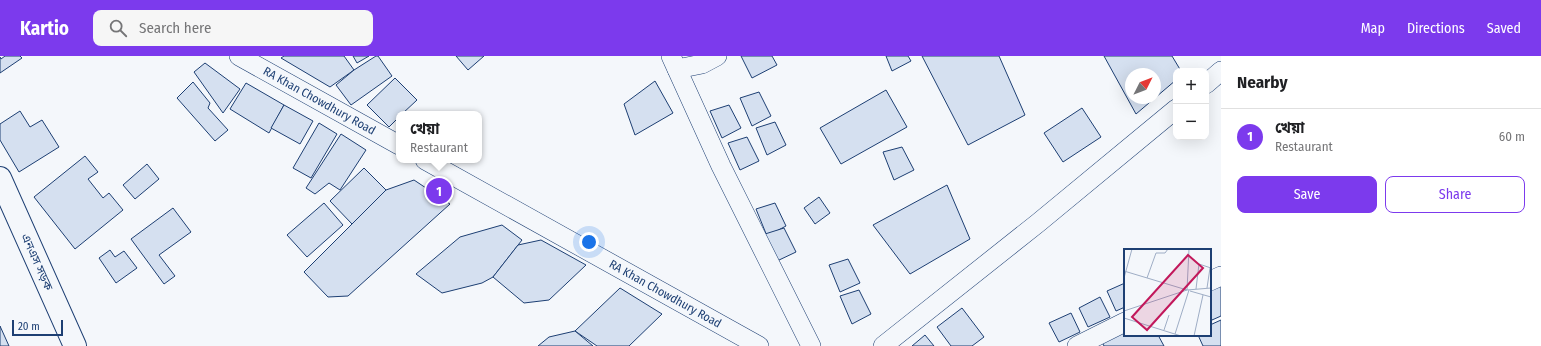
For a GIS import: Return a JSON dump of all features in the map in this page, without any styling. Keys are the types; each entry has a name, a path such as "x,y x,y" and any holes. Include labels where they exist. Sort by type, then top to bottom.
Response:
{"main road":[{"name":"এনএস সড়ক","path":"0,178 75,346"}],"street":[{"name":"RA Khan Chowdhury Road","path":"240,56 396,143"},
{"path":"717,56 702,64 674,63 721,166 811,346"},
{"path":"1209,81 1221,71"},
{"path":"884,346 1038,223 1173,111"},
{"name":"RA Khan Chowdhury Road","path":"431,163 759,346"},
{"path":"1211,281 1221,276"},
{"path":"1077,346 1124,322"}],"building":[{"path":"5,56 20,56 22,58 0,73 0,57 1,59"},
{"path":"284,56 344,56 354,70 330,87 281,58"},
{"path":"353,56 369,56 357,63"},
{"path":"378,56 392,76 351,105 336,85 354,70"},
{"path":"456,56 484,56 468,70"},
{"path":"741,56 772,56 777,65 752,78"},
{"path":"886,56 908,56 911,61 892,71"},
{"path":"922,56 999,56 1025,115 968,145"},
{"path":"1104,56 1172,56 1179,68 1173,68 1173,83 1161,93 1161,68 1125,68 1125,94"},
{"path":"205,63 240,89 223,113 194,72"},
{"path":"395,78 417,100 405,111 396,111 396,120 389,127 367,105"},
{"path":"655,81 673,113 635,135 624,104"},
{"path":"193,82 210,103 208,108 228,130 215,141 177,98"},
{"path":"246,83 284,105 269,133 230,109"},
{"path":"886,90 907,127 841,164 820,128"},
{"path":"759,92 771,116 752,126 740,98"},
{"path":"1130,104 1148,104 1136,114"},
{"path":"284,105 313,121 300,144 271,128"},
{"path":"729,105 741,128 722,138 710,111"},
{"path":"1082,108 1101,137 1063,162 1044,133"},
{"path":"20,111 30,127 42,120 59,147 19,172 0,140 0,124"},
{"path":"775,122 786,145 767,155 756,128"},
{"path":"319,123 337,134 311,178 293,168"},
{"path":"341,134 366,150 340,190 329,183 315,194 306,188"},
{"path":"747,137 759,161 740,170 728,143"},
{"path":"902,147 914,170 894,180 883,152"},
{"path":"85,156 98,172 88,179 103,198 109,193 123,210 75,249 34,197"},
{"path":"147,164 159,179 135,199 123,185"},
{"path":"364,168 386,190 352,224 330,201"},
{"path":"414,180 450,204 348,296 328,297 304,272 386,190"},
{"path":"947,185 970,239 910,274 873,225"},
{"path":"819,197 830,213 815,224 804,208"},
{"path":"324,203 343,225 307,257 287,235"},
{"path":"775,203 786,226 767,236 756,209"},
{"path":"173,208 191,232 159,255 175,276 164,284 131,239"},
{"path":"502,225 522,240 493,277 482,283 442,293 416,274 460,237"},
{"path":"784,228 796,252 777,261 765,234"},
{"path":"541,240 586,265 549,300 524,303 493,277 518,245"},
{"path":"110,250 115,257 124,251 137,268 116,283 99,258"},
{"path":"848,259 860,283 840,292 829,265"},
{"path":"1221,282 1221,316 1212,320 1211,318 1211,287"},
{"path":"1124,283 1124,307 1116,311 1107,291"},
{"path":"620,288 662,314 629,346 597,346 575,331"},
{"path":"859,290 871,314 852,324 840,296"},
{"path":"1100,297 1110,317 1088,327 1079,308"},
{"path":"962,308 984,337 972,346 951,346 937,327"},
{"path":"1071,313 1080,332 1059,342 1049,323"},
{"path":"1221,320 1221,346 1203,346 1198,336 1211,336 1211,325"},
{"path":"0,326 9,346 0,346"},
{"path":"1124,328 1124,336 1159,336 1164,346 1104,346 1101,340"},
{"path":"575,331 593,346 538,346 549,337"},
{"path":"925,335 934,346 912,346"}],"place":[{"name":"খেয়া","path":"439,191"}]}
